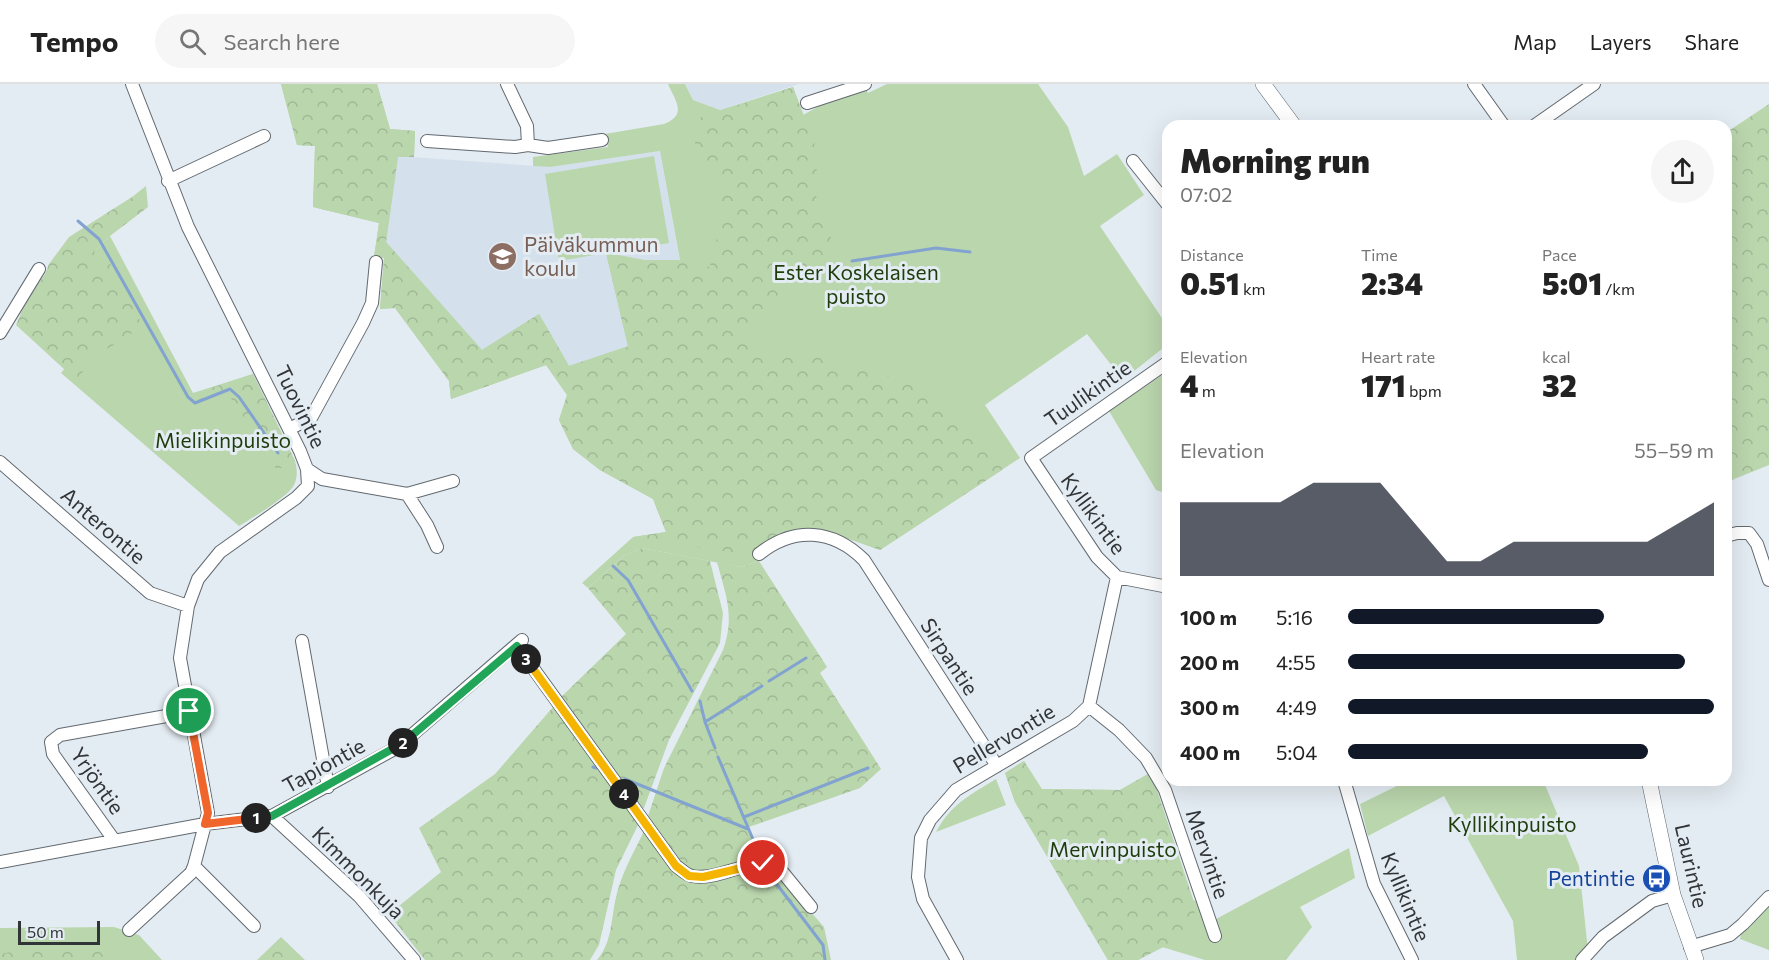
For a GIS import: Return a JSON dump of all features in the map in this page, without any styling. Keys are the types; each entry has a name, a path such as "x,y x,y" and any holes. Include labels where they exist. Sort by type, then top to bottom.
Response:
{"street":[{"name":"Tuovintie","path":"132,84 168,181 188,227 308,469 308,486 296,498 220,552 198,579 188,606 180,658 208,813 194,866"},
{"path":"507,84 527,126 528,145"},
{"path":"807,103 864,84"},
{"path":"1263,84 1290,120"},
{"path":"1474,84 1500,120"},
{"path":"1543,120 1594,84"},
{"path":"168,181 264,136"},
{"path":"427,141 515,147 528,145 548,148 602,140"},
{"path":"1133,161 1162,197"},
{"path":"289,429 311,418 363,322 372,303 376,262"},
{"path":"0,333 39,269"},
{"name":"Tuulikintie","path":"1030,458 1162,366"},
{"name":"Kyllikintie","path":"1030,458 1096,557 1117,577 1162,586"},
{"name":"Anterontie","path":"0,462 150,593 188,606"},
{"path":"308,469 322,479 406,494 453,481"},
{"path":"406,494 427,525 437,547"},
{"path":"1732,534 1749,533 1757,544 1769,580"},
{"name":"Sirpantie","path":"759,554 778,541 801,535 813,535 836,540 846,545 870,564 997,766"},
{"path":"1089,706 1117,577"},
{"path":"302,641 328,787"},
{"name":"Tapiontie","path":"0,862 205,824 272,816 398,747 520,643 676,866 689,876 703,877 763,863 773,865 780,870 811,907"},
{"name":"Pellervontie","path":"957,960 923,899 918,877 921,838 930,820 956,790 1073,721 1089,706"},
{"name":"Mervintie","path":"1089,706 1119,729 1146,758 1162,785"},
{"name":"Yrjöntie","path":"114,840 53,754 51,742 60,735 189,711"},
{"name":"Mervintie","path":"1163,786 1215,936"},
{"name":"Kyllikintie","path":"1346,786 1374,885 1412,960"},
{"name":"Laurintie","path":"1650,786 1673,895 1693,953"},
{"name":"Kimmonkuja","path":"272,816 359,896 414,960"},
{"path":"129,930 191,873 194,866 254,926"},
{"path":"1582,960 1602,937 1652,901 1673,895"},
{"path":"1693,953 1730,935 1769,897"}],"shaded area":[{"path":"685,84 799,84 720,110 693,100"},
{"name":"Päiväkummun koulu","path":"660,151 680,261 644,260 606,253 628,347 568,367 482,350 386,242 398,156 550,167"}],"green space":[{"name":"Ester Koskelaisen puisto","path":"281,84 377,84 390,129 415,131 414,157 398,157 386,242 482,350 539,314 569,366 628,346 606,253 559,261 545,174 654,156 669,243 608,253 644,260 680,260 660,151 550,167 533,166 533,157 608,147 605,134 664,124 678,112 676,101 668,84 685,84 693,100 720,110 793,87 803,115 841,94 865,87 868,93 887,84 1038,84 1068,127 1084,176 1117,154 1144,195 1100,226 1162,318 1162,349 1123,380 1087,334 985,405 1020,458 880,550 821,529 779,533 758,548 759,561 740,567 642,548 624,556 588,588 582,583 633,537 666,532 653,499 600,470 573,449 559,420 567,395 546,365 451,399 449,381 395,308 380,309 384,258 374,257 379,223 313,207 315,146 297,145"},
{"path":"281,84 377,84 390,129 415,131 414,157 398,157 386,242 482,350 539,314 569,366 628,347 606,253 644,260 680,261 710,267 712,249 719,235 722,189 688,131 696,119 793,87 814,142 817,158 816,196 831,232 830,265 742,330 770,370 791,355 812,350 830,354 833,372 862,369 924,385 1001,465 1002,470 880,550 821,529 779,533 748,555 633,537 666,532 653,499 600,470 573,449 559,420 567,395 546,365 451,399 449,381 395,308 380,309 384,258 374,257 379,223 313,207 315,146 297,145"},
{"path":"1769,104 1769,465 1732,480 1732,129"},
{"path":"146,186 148,207 110,236 94,252 109,262 143,326 90,360 77,381 16,325 27,299 69,237"},
{"name":"Mielikinpuisto","path":"110,236 193,393 253,374 295,461 296,479 290,490 239,526 61,373 120,301 85,261"},
{"path":"253,374 295,461 291,466 276,469 270,456 228,394 192,404 193,394"},
{"path":"1162,375 1162,492 1156,490 1109,411"},
{"path":"642,548 710,561 723,613 720,643 669,740 644,808 641,808 560,698 626,634 588,588 624,556"},
{"path":"759,561 827,667 820,673 881,769 860,788 746,828 763,856 724,868 693,870 685,867 676,858 647,819 664,768 727,638 728,606 717,562 740,567"},
{"path":"553,707 639,823 616,870 599,945 590,960 425,960 389,914 441,872 419,828 495,774"},
{"name":"Mervinpuisto","path":"1024,761 1041,789 1120,790 1148,774 1170,896 1197,901 1207,897 1216,919 1349,848 1355,878 1300,907 1312,927 1286,960 1205,960 1162,947 1138,960 1108,960 1015,802 1005,773"},
{"name":"Mervinpuisto","path":"1024,761 1042,789 1120,790 1148,774 1153,778 1196,908 1187,935 1138,960 1108,960 1015,802 1005,773"},
{"path":"996,779 1006,805 936,832 955,807"},
{"name":"Kyllikinpuisto","path":"1397,786 1546,786 1579,866 1589,960 1517,960 1513,921 1444,796 1368,836 1360,804"},
{"path":"645,829 674,872 759,869 775,871 824,927 831,960 597,960 609,937 622,876"},
{"path":"1769,897 1769,950 1740,939 1743,924"},
{"path":"114,927 139,935 162,960 0,960 0,928"},
{"path":"281,937 305,960 257,960"},
{"path":"51,945 100,947 108,951 102,960 0,960 0,954"}],"waterway":[{"path":"78,221 99,239 188,397 195,403 230,389 239,397 278,453"},
{"path":"852,261 936,248 970,252"},
{"path":"613,566 628,580 692,691"},
{"path":"769,681 806,658"},
{"path":"705,722 762,686"},
{"path":"700,701 715,748"},
{"path":"718,757 761,858"},
{"path":"744,817 868,768"},
{"path":"625,779 748,829"},
{"path":"766,870 823,945 825,960"}],"place":[{"name":"Päiväkummun koulu","path":"503,257"},
{"name":"Pentintie","path":"1656,879"}],"route":[{"path":"189,711 208,813 205,824 272,816 398,747 517,646 676,866 689,876 703,877 763,863"}]}
